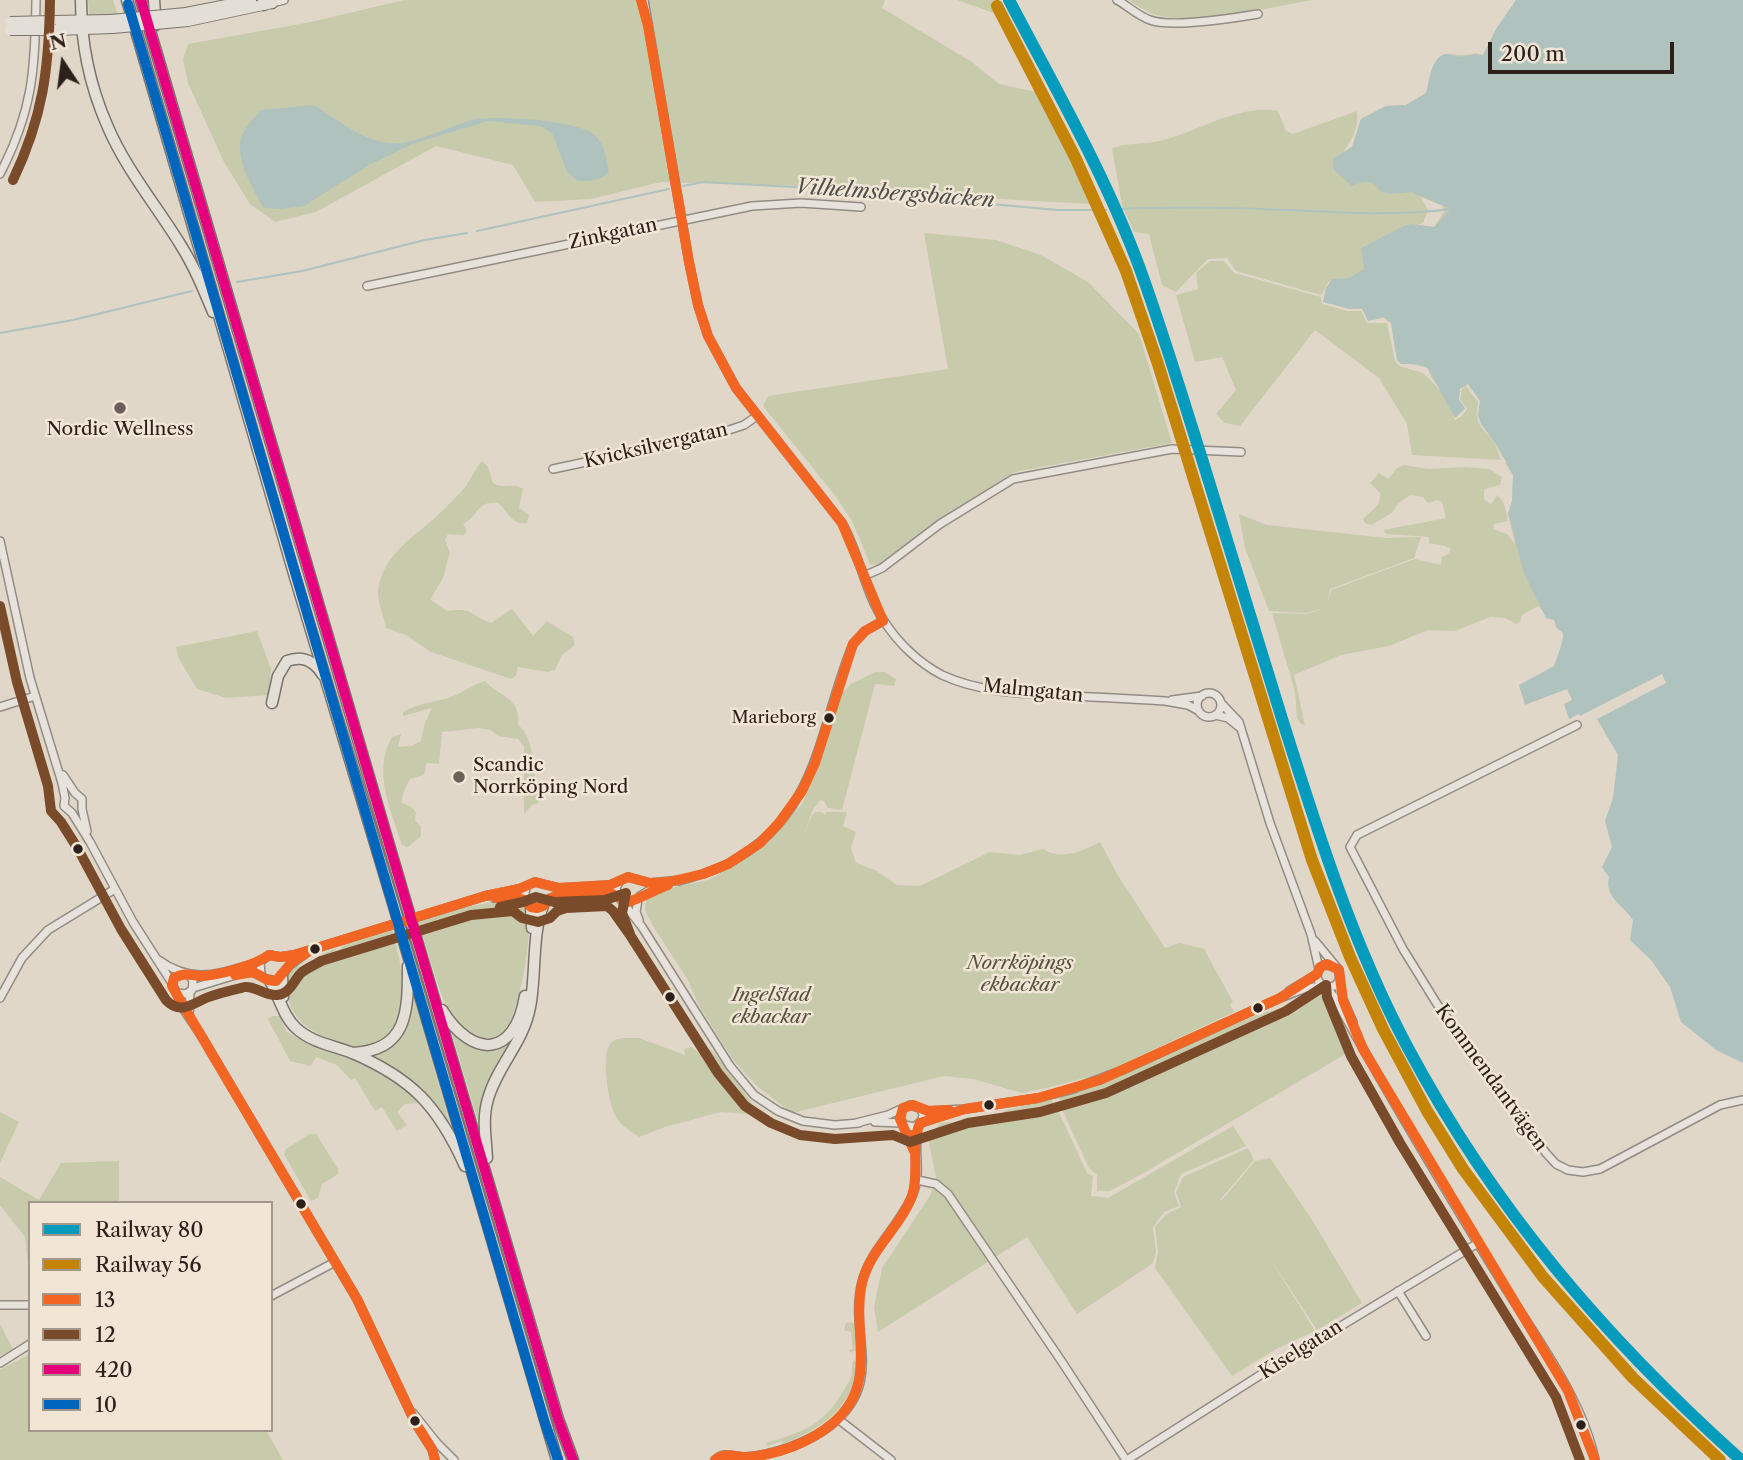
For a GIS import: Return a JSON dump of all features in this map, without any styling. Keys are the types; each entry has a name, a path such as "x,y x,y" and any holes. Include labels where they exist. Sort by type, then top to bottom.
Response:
{"highway":[{"path":"81,0 82,25 92,80 107,126 191,264 238,377"},
{"path":"127,0 558,1460"},
{"path":"141,0 558,1419 573,1460"},
{"path":"155,0 156,24 169,96"},
{"path":"272,703 280,669 292,659 310,661 328,683"},
{"path":"434,997 450,1024 468,1040 490,1046 506,1037 515,1026 524,1005 533,915 527,903"},
{"path":"488,1178 486,1107 496,1080 520,1039 530,1009 538,923 546,903"},
{"path":"350,1053 387,1045 399,1030 406,1014 408,953"},
{"path":"284,973 284,1007"},
{"path":"266,978 290,1021 300,1031 318,1042 350,1053 397,1076 419,1093 437,1112 481,1200"}],"main road":[{"path":"187,17 251,0"},
{"path":"5,26 112,24 187,17 271,1"}],"street":[{"path":"0,174 21,127 29,97 34,70 36,0"},
{"name":"Malmgatan","path":"642,0 695,292 708,336 729,377 757,416 838,517 849,536 872,601 883,621 902,644 928,666 972,685 1018,693 1165,701 1188,705 1199,711"},
{"path":"1117,0 1148,20 1159,22 1258,14"},
{"name":"Zinkgatan","path":"367,286 764,205 801,203 861,207"},
{"name":"Kvicksilvergatan","path":"552,469 717,433 744,425 757,416"},
{"path":"864,576 882,568 940,524 1013,479 1172,449 1241,452"},
{"path":"0,541 35,696 65,798 64,807 72,813 90,842 173,989 178,993 184,1010 357,1299 435,1460 441,1454 448,1454"},
{"path":"468,901 508,897 527,903 546,903 563,894 606,891 633,902 653,889 713,870 741,856 760,843 794,805 815,763 853,645 865,631 883,621"},
{"path":"1243,734 1228,718 1215,715 1207,717 1199,711 1198,703 1202,696 1213,694 1234,715 1243,734 1270,823 1311,934 1317,979 1325,987 1363,1049 1412,1136 1568,1391 1590,1440 1595,1460"},
{"path":"0,707 35,696"},
{"name":"Malmgatan","path":"1165,701 1202,696"},
{"path":"1215,715 1221,703"},
{"name":"Kommendantvägen","path":"1577,725 1357,835 1350,847 1404,949 1437,1004 1516,1114 1556,1164 1583,1172 1600,1169 1720,1105 1743,1100"},
{"path":"56,762 75,793 82,799 90,842"},
{"path":"65,798 75,793"},
{"path":"72,813 82,809"},
{"path":"154,956 180,973 216,974 260,962 270,955 280,957 315,948 468,901 526,887 535,882 546,886 603,886 628,877 650,883 681,880"},
{"path":"638,880 642,887 636,912 642,927"},
{"path":"620,881 617,888 620,898 642,927 730,1066 754,1095 778,1111 803,1121 835,1125 903,1124 911,1128 965,1109"},
{"path":"546,886 546,903"},
{"path":"526,887 527,903"},
{"path":"0,998 22,958 48,930 115,889"},
{"path":"1311,934 1339,970 1340,993 1363,1049"},
{"path":"178,993 242,973 266,978 284,973 292,962 315,948"},
{"path":"280,957 284,963 284,973"},
{"path":"260,962 266,978"},
{"path":"1280,998 1327,964 1336,966"},
{"path":"172,983 180,973"},
{"path":"189,975 193,981 190,1017"},
{"path":"856,1123 913,1105 928,1111 965,1109 1038,1098 1100,1080 1280,998 1306,988 1335,986 1340,978"},
{"path":"903,1108 900,1115 916,1157"},
{"path":"715,1460 723,1454 735,1458 763,1454 813,1437 838,1419 857,1390 863,1369 860,1299 862,1281 872,1258 910,1200 916,1180 919,1124 923,1117 920,1108"},
{"path":"916,1180 936,1184 948,1194 1127,1460"},
{"name":"Kiselgatan","path":"1127,1460 1166,1433 1478,1243"},
{"path":"273,1295 335,1262"},
{"path":"1398,1291 1426,1336"},
{"path":"0,1305 28,1305"},
{"path":"0,1363 28,1345"},
{"path":"413,1413 454,1460"},
{"path":"838,1419 891,1460"},
{"path":"752,1460 763,1454"}],"green space":[{"path":"88,0 113,0 118,15 89,15"},
{"path":"404,0 885,0 882,8 972,62 999,84 1046,94 1086,175 1093,204 869,188 661,182 591,199 535,202 513,165 436,146 316,212 275,222 250,204 224,162 188,83 183,59 188,44 311,22"},
{"path":"957,0 995,0 994,13"},
{"path":"1128,0 1313,0 1231,15 1186,19 1151,13"},
{"path":"1477,53 1503,458 1494,442 1501,460 1412,455 1407,424 1379,378 1315,330 1240,426 1225,423 1216,414 1236,390 1222,357 1195,362 1176,295 1198,289 1196,273 1210,261 1224,261 1234,273 1321,297 1322,304 1347,311 1361,311 1367,323 1387,323 1395,361 1399,366 1423,373 1442,392 1427,368 1397,360 1391,323 1384,318 1368,321 1362,309 1350,309 1323,302 1331,278 1321,295 1236,271 1227,258 1208,259 1176,292 1162,285 1149,234 1134,232 1122,205 1112,148 1169,138 1247,111 1278,111 1286,131 1293,134 1357,111 1354,134 1343,152 1352,147 1361,119 1386,106 1406,105 1426,93 1432,69 1442,55","holes":["1421,197 1443,206 1444,212 1434,227 1416,225 1423,223 1428,210","1468,384 1480,401 1480,418 1490,437 1478,419 1478,402 1466,386 1462,389 1460,399 1467,409 1455,420 1452,414 1455,418 1465,408 1459,400 1459,389"]},
{"path":"924,233 996,240 1041,255 1088,282 1139,334 1172,443 1014,472 910,541 880,566 870,564 852,521 837,498 763,406 768,396 948,369"},
{"path":"482,461 488,467 493,483 523,489 519,508 529,515 527,523 514,520 498,503 481,507 463,524 467,530 464,535 448,534 445,540 450,553 443,578 431,600 447,611 467,611 491,623 512,609 533,636 547,621 573,637 575,645 562,655 555,670 548,672 518,667 516,676 511,679 431,652 406,635 386,628 378,595 384,570 404,544 461,492"},
{"path":"1505,463 1516,463 1554,620 1546,618 1538,606 1522,615 1520,622 1516,624 1505,618 1490,617 1455,631 1428,630 1389,646 1341,655 1294,675 1305,725 1301,724 1297,718 1295,692 1272,613 1307,614 1327,607 1307,613 1269,611 1245,548 1239,514 1267,525 1386,538 1421,537 1414,558 1330,589 1327,605 1331,590 1415,559 1441,565 1442,557 1451,549 1429,543 1429,537 1386,534 1383,530 1446,518 1442,502 1437,500 1428,503 1423,497 1410,495 1399,503 1392,513 1371,525 1365,523 1363,519 1378,505 1381,494 1370,483 1379,473 1388,479 1397,468 1404,465 1429,469 1489,469 1502,477 1500,485 1484,489 1484,499 1491,504 1497,495 1500,497 1508,521 1494,524 1493,529 1507,534 1515,544 1508,514 1512,501 1513,475"},
{"path":"257,631 271,669 269,695 226,698 197,689 178,657 176,647"},
{"name":"Norrköpings ekbackar","path":"875,672 885,672 896,679 894,686 875,684 842,810 828,808 824,801 820,800 812,811 805,833 814,813 821,812 826,815 826,812 847,812 843,826 856,832 851,848 856,863 875,870 897,885 920,886 990,852 1020,855 1043,849 1050,853 1064,854 1100,842 1117,874 1165,948 1180,943 1204,949 1233,1002 1230,1004 1234,1012 1092,1076 1022,1093 973,1079 944,1076 792,1113 758,1087 733,1060 699,1006 688,980 653,926 645,910 647,893 708,880 745,860 802,804 818,767 842,693 851,684"},
{"path":"485,681 513,703 516,709 518,725 524,731 531,749 540,797 538,803 532,805 524,814 524,746 518,739 498,736 490,730 479,728 442,732 439,764 427,763 424,775 410,779 403,793 402,803 416,812 415,820 421,827 421,836 408,847 402,845 385,791 383,777 386,750 392,737 401,734 398,747 411,746 421,741 432,708 403,716 403,712 453,696"},
{"path":"503,900 521,903 527,914 529,928 526,959 510,1023 498,1036 483,1038 463,1030 452,1017 441,992 418,920"},
{"path":"392,928 401,970 403,997 397,1023 387,1037 373,1046 356,1047 324,1036 302,1023 289,1002 286,981 288,974 297,965 299,967 322,958 322,954 335,949 338,951 348,941"},
{"path":"411,988 451,1127 439,1108 423,1091 365,1056 388,1048"},
{"path":"1322,992 1354,1049 1142,1174 1110,1191 1097,1191 1097,1175 1089,1168 1059,1103 1060,1098 1264,1012"},
{"path":"280,1016 286,1031 309,1045 352,1058 398,1080 422,1101 405,1104 397,1112 407,1125 397,1131 382,1107 375,1111 355,1078 351,1080 337,1065 316,1057 311,1066 290,1061 268,1019"},
{"path":"524,1019 493,1078 481,1132 451,1030 473,1047 491,1050 507,1040"},
{"path":"623,1038 639,1038 685,1055 684,1049 691,1047 699,1053 710,1049 734,1077 755,1109 749,1114 721,1112 639,1137 617,1119 608,1091 607,1052 612,1042"},
{"path":"1051,1100 1087,1173 1093,1176 1091,1196 1108,1198 1233,1126 1246,1146 1181,1174 1174,1192 1179,1206 1164,1212 1153,1227 1156,1252 1153,1263 1077,1314 1027,1237 878,1332 874,1307 882,1268 931,1194 936,1177 928,1138 940,1123 995,1119 1006,1110"},
{"path":"0,1112 19,1122 0,1163"},
{"path":"310,1134 316,1134 338,1169 338,1174 322,1184 318,1198 311,1201 284,1154 286,1149"},
{"path":"1248,1148 1254,1160 1220,1200 1255,1161 1270,1158 1312,1220 1362,1303 1317,1330 1269,1257 1315,1331 1278,1348 1232,1376 1155,1268 1158,1252 1155,1226 1168,1213 1181,1207 1176,1192 1183,1177"},
{"path":"119,1161 119,1201 28,1201 28,1264 25,1237 0,1205 0,1177 39,1200 61,1163"},
{"path":"852,1322 856,1326 858,1348 851,1353 851,1332 844,1330 846,1323"},
{"path":"0,1324 13,1349 0,1356"},
{"path":"28,1355 28,1432 267,1432 283,1460 0,1460 0,1370"},
{"path":"854,1360 858,1362 850,1392 834,1414 797,1438 783,1444 782,1441 767,1446 766,1443 795,1434 825,1415 850,1378"}],"shaded area":[{"path":"1516,0 1743,0 1743,1063 1716,1050 1681,1022 1670,987 1651,960 1630,940 1633,920 1609,890 1609,877 1602,867 1612,847 1605,821 1613,798 1618,755 1597,719 1666,683 1662,674 1569,719 1564,704 1572,700 1567,689 1525,705 1519,685 1554,666 1563,633 1556,627 1554,620 1546,618 1523,571 1508,514 1512,501 1513,475 1497,445 1481,424 1478,415 1480,401 1468,384 1460,389 1459,400 1465,408 1455,418 1428,368 1416,364 1401,364 1397,360 1391,323 1384,317 1368,321 1362,309 1350,309 1323,302 1326,288 1332,279 1349,278 1364,269 1361,248 1404,226 1412,224 1434,227 1451,209 1411,192 1391,194 1380,191 1368,182 1352,186 1334,170 1333,159 1352,147 1361,119 1386,106 1406,105 1426,93 1435,63 1442,55 1483,55 1496,29"},
{"path":"314,105 366,137 388,143 417,139 472,120 515,119 570,125 584,129 597,138 604,151 609,172 599,179 578,181 567,172 552,133 540,126 488,121 412,144 369,165 304,206 264,208 242,161 240,142 243,133 261,110"}],"waterway":[{"name":"Vilhelmsbergsbäcken","path":"683,186 703,182 811,188 1058,210 1106,210"},
{"name":"Vilhelmsbergsbäcken","path":"477,231 669,189"},
{"name":"Vilhelmsbergsbäcken","path":"1120,209 1270,209 1371,213 1451,209"},
{"name":"Vilhelmsbergsbäcken","path":"237,282 302,271 425,240 467,233"},
{"name":"Vilhelmsbergsbäcken","path":"0,333 73,320 192,291"}],"rail line":[{"name":"80","path":"1009,0 1096,166 1140,269 1323,847 1388,1009 1441,1107 1477,1163 1556,1269 1644,1367 1741,1460"},
{"name":"56","path":"997,6 1075,157 1126,271 1158,364 1312,860 1350,957 1383,1029 1427,1111 1463,1169 1543,1277 1633,1378 1720,1460"}],"transit line":[{"name":"12","path":"13,180 38,114 46,71 50,0"},
{"name":"420","path":"141,0 558,1419 573,1460"},
{"name":"13","path":"641,0 648,26 689,262 708,336 736,388 842,523 883,621"},
{"name":"10","path":"128,4 558,1460"},
{"name":"12","path":"0,606 17,682 48,786 51,811 78,849 121,929 166,1000 176,1007 186,1007 245,987 273,995 281,994 301,973 321,961 471,915 513,911 522,918 538,922 566,908 607,906 630,935 718,1073 745,1106 771,1123 800,1135 835,1139 893,1135 910,1142 968,1123 1040,1112 1106,1093 1286,1011 1326,985 1327,997 1351,1056 1400,1143 1556,1397 1580,1460"},
{"name":"13","path":"435,1460 357,1299 172,986 174,978 184,974 207,976 226,972 269,955 294,955 535,882 559,888 610,885 628,877 650,883 669,882 703,874 728,864 760,843 779,823 802,791 815,763 853,644 865,631 883,621"},
{"name":"13","path":"496,898 518,898 537,908 549,899 563,894 606,891 628,902 668,885"},
{"name":"12","path":"500,907 536,897 554,902 605,900 626,893 622,913 630,934"},
{"name":"13","path":"235,975 253,972 276,981 292,962 308,952"},
{"name":"13","path":"715,1460 728,1455 761,1455 794,1446 824,1430 847,1408 856,1391 860,1374 859,1320 862,1283 878,1249 907,1208 912,1196 920,1123 965,1109 1038,1098 1100,1080 1280,998 1317,974 1320,967 1327,964 1339,970 1343,1000 1363,1049 1568,1391 1595,1460"},
{"name":"13","path":"914,1151 900,1119 903,1108 913,1105 928,1111 949,1110"}],"place":[{"name":"Nordic Wellness","path":"120,408"},
{"name":"Marieborg","path":"829,718"},
{"name":"Scandic Norrköping Nord","path":"459,777"}],"park label":[{"name":"Ingelstad ekbackar","path":"771,1007"}]}
